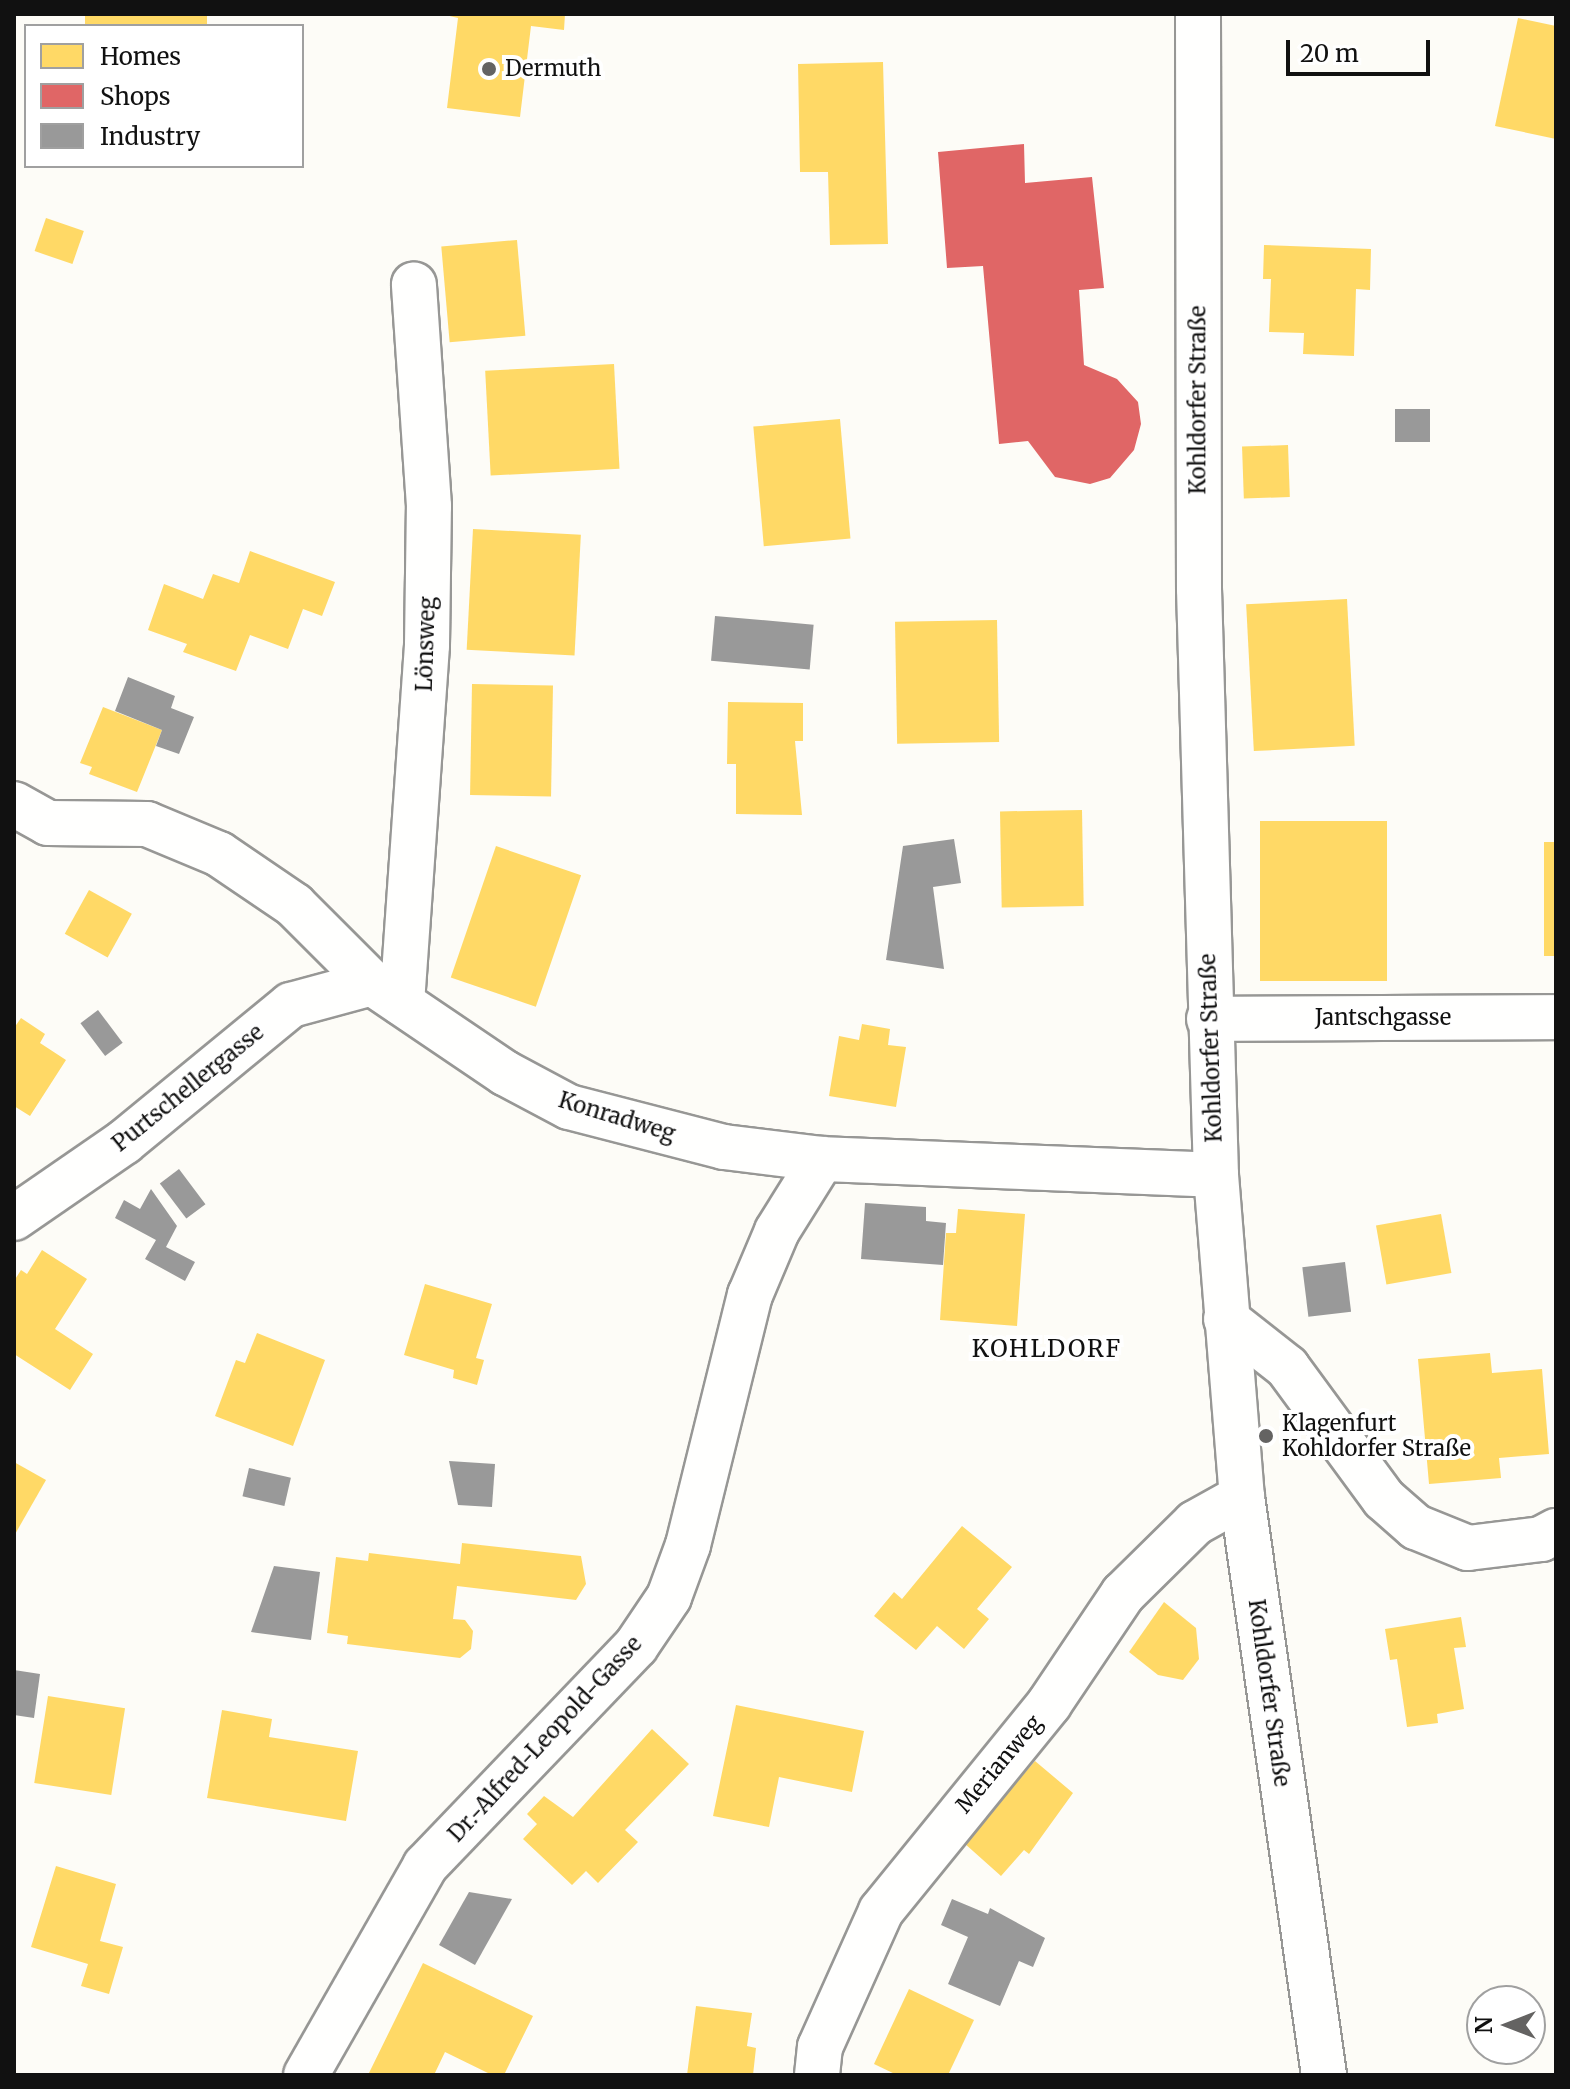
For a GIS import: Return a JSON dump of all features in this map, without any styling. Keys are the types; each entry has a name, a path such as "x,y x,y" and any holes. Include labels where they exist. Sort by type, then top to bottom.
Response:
{"street":[{"name":"Kohldorfer Straße","path":"1198,14 1198,558 1209,1019 1216,1175 1242,1497 1324,2075"},
{"name":"Lönsweg","path":"387,993 427,645 429,506 414,285"},
{"name":"Konradweg","path":"14,804 48,823 147,824 219,854 294,905 387,993 505,1073 569,1107 724,1147 822,1159 1216,1175"},
{"name":"Purtschellergasse","path":"14,1218 124,1142 291,1005 387,993"},
{"name":"Jantschgasse","path":"1209,1019 1556,1017"},
{"name":"Dr.-Alfred-Leopold-Gasse","path":"306,2075 425,1866 636,1646 669,1597 688,1545 750,1295 777,1231 822,1159"},
{"path":"1226,1319 1287,1367 1384,1499 1416,1527 1468,1548 1541,1539 1556,1531"},
{"name":"Merianweg","path":"817,2075 820,2047 881,1911 1049,1704 1123,1594 1195,1523 1242,1497"}],"building: Homes":[{"path":"85,14 207,14 207,24 85,24"},
{"name":"Dermuth","path":"441,14 565,14 564,30 531,26 520,117 447,108 458,18"},
{"path":"1518,18 1556,26 1556,139 1495,126"},
{"path":"883,62 888,244 830,245 828,172 800,172 798,64"},
{"path":"46,218 84,231 72,264 35,251"},
{"path":"517,240 525,336 450,342 441,247"},
{"path":"1264,245 1371,249 1370,290 1356,289 1354,356 1303,354 1304,333 1269,332 1271,279 1263,279"},
{"path":"614,364 619,469 491,476 485,371"},
{"path":"840,419 850,539 764,546 753,427"},
{"path":"1288,445 1290,497 1244,499 1242,447"},
{"path":"473,529 581,535 575,655 467,650"},
{"path":"250,551 335,582 322,616 303,609 288,649 250,635 236,671 183,652 187,644 148,630 164,584 203,599 213,574 239,583"},
{"path":"1347,599 1355,746 1254,751 1246,604"},
{"path":"997,620 999,742 897,744 895,622"},
{"path":"472,684 553,685 551,796 470,795"},
{"path":"728,702 803,703 803,741 795,741 802,815 736,814 736,764 727,764"},
{"path":"103,707 162,730 137,792 89,774 92,767 80,763"},
{"path":"1082,810 1084,906 1002,907 1000,811"},
{"path":"1260,821 1387,821 1387,981 1260,981"},
{"path":"1544,842 1556,842 1556,956 1544,956"},
{"path":"496,846 581,875 536,1007 451,977"},
{"path":"89,890 132,914 108,957 65,934"},
{"path":"21,1018 45,1034 40,1043 66,1060 30,1116 14,1106 14,1028"},
{"path":"862,1024 890,1029 888,1045 906,1047 896,1107 829,1096 839,1036 859,1040"},
{"path":"958,1209 1025,1214 1017,1326 940,1320 946,1233 956,1233"},
{"path":"1441,1214 1451,1273 1386,1285 1376,1225"},
{"path":"42,1250 87,1279 55,1329 93,1354 70,1390 14,1354 14,1281 21,1270 27,1274"},
{"path":"425,1284 492,1304 476,1358 484,1360 477,1385 453,1378 454,1370 404,1355"},
{"path":"257,1333 325,1360 293,1446 215,1416 236,1360 245,1363"},
{"path":"1490,1353 1492,1373 1542,1369 1549,1454 1499,1458 1501,1478 1429,1484 1418,1359"},
{"path":"14,1462 46,1480 14,1536"},
{"path":"962,1526 1012,1567 977,1609 989,1619 964,1649 937,1626 916,1650 874,1616 894,1592 902,1599"},
{"path":"462,1543 581,1556 586,1584 576,1600 457,1586 453,1619 465,1620 473,1631 471,1649 460,1658 347,1644 348,1636 327,1633 336,1557 368,1561 369,1553 460,1564"},
{"path":"1164,1602 1196,1628 1199,1659 1183,1680 1158,1675 1129,1652"},
{"path":"1461,1617 1466,1647 1454,1648 1464,1709 1437,1714 1438,1723 1407,1727 1397,1659 1390,1660 1385,1629"},
{"path":"48,1696 125,1708 111,1795 34,1783"},
{"path":"736,1705 864,1731 852,1792 779,1777 769,1827 713,1816"},
{"path":"222,1710 272,1719 269,1737 358,1751 346,1821 207,1798"},
{"path":"652,1729 689,1764 625,1830 638,1842 598,1883 586,1871 572,1885 523,1839 537,1824 527,1814 544,1796 573,1817"},
{"path":"1035,1761 1073,1793 1029,1854 1024,1850 1001,1876 964,1843"},
{"path":"56,1866 116,1884 100,1941 123,1947 109,1994 81,1986 88,1964 31,1947"},
{"path":"423,1963 533,2016 504,2075 492,2075 445,2052 434,2075 368,2075"},
{"path":"909,1989 974,2020 948,2075 897,2075 874,2064"},
{"path":"696,2006 752,2013 747,2046 756,2048 753,2075 687,2075"}],"building: Shops":[{"path":"1024,144 1025,183 1092,177 1104,288 1079,290 1084,365 1117,379 1138,402 1141,424 1134,450 1110,478 1090,484 1055,477 1028,441 999,444 983,266 947,268 938,152"}],"building: Industry":[{"path":"1395,409 1430,409 1430,442 1395,442"},
{"path":"715,616 814,625 810,669 711,661"},
{"path":"128,677 175,696 171,708 194,717 179,754 156,746 162,730 115,711"},
{"path":"954,839 961,883 933,887 944,969 886,960 903,846"},
{"path":"98,1010 123,1043 105,1056 80,1023"},
{"path":"179,1169 205,1204 186,1219 160,1183"},
{"path":"151,1189 177,1226 166,1247 195,1262 185,1281 145,1259 156,1240 115,1218 124,1200 140,1209"},
{"path":"865,1203 926,1207 926,1221 946,1223 943,1265 861,1259"},
{"path":"1345,1262 1351,1312 1308,1317 1302,1267"},
{"path":"449,1461 495,1464 492,1507 458,1505"},
{"path":"249,1468 291,1478 284,1506 242,1496"},
{"path":"274,1566 320,1572 311,1640 251,1632"},
{"path":"14,1670 40,1674 34,1718 14,1715"},
{"path":"469,1892 512,1899 475,1965 439,1945"},
{"path":"952,1899 988,1914 990,1908 1045,1938 1033,1967 1019,1961 1000,2006 948,1984 968,1937 941,1925"}],"place":[{"name":"Dermuth","path":"489,69"},
{"name":"Klagenfurt Kohldorfer Straße","path":"1266,1436"}],"district":[{"name":"KOHLDORF","path":"1047,1349"}]}
